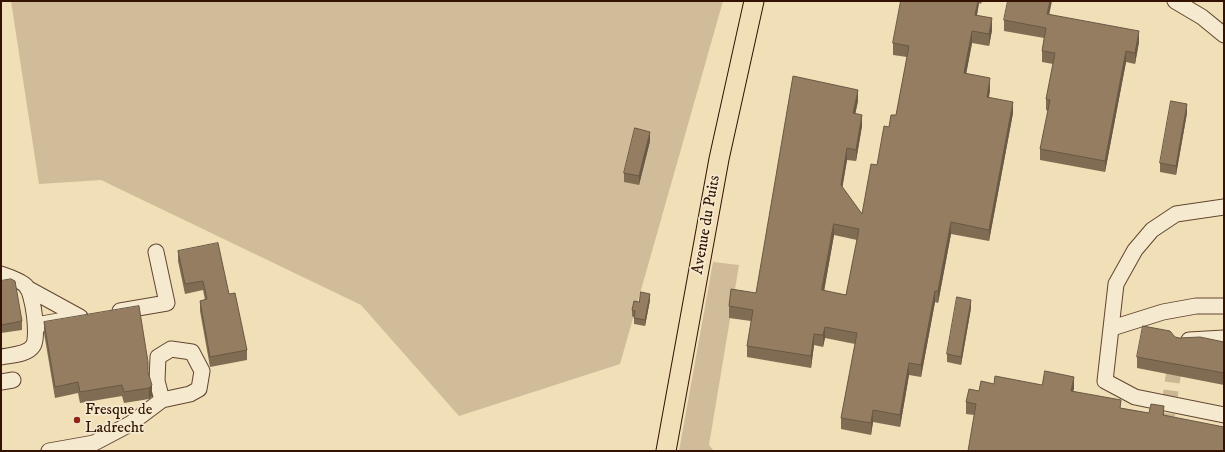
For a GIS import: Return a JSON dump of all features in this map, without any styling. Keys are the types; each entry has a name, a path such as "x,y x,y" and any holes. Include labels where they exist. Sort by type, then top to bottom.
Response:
{"main road":[{"name":"Avenue du Puits","path":"666,451 719,159 754,1"}],"street":[{"path":"1175,1 1202,17 1224,35"},
{"path":"1224,207 1176,214 1152,230 1135,250 1116,284 1105,381 1134,397 1224,415"},
{"path":"36,324 167,303 156,252"},
{"path":"1,274 26,286 31,294 36,324 36,336 32,347 23,353 1,357"},
{"path":"27,288 94,315"},
{"path":"1112,328 1163,312 1196,306 1224,306"},
{"path":"1179,341 1224,338"},
{"path":"49,451 94,443 130,424 162,400"}],"shaded area":[{"path":"11,1 723,1 620,364 459,416 361,305 101,180 39,184"},
{"path":"713,262 739,265 709,445 714,451 679,451"}],"building":[{"path":"901,1 978,1 975,15 992,18 989,34 972,31 964,73 990,78 987,97 1013,102 989,230 951,222 938,291 935,291 921,365 909,363 900,415 873,410 871,423 841,418 857,333 825,327 823,335 814,334 811,356 747,346 753,310 729,306 731,289 756,293 793,76 858,90 853,113 862,115 856,150 847,148 841,185 862,214 871,164 877,165 884,126 889,127 891,115 896,115 909,46 893,43","holes":["834,224 859,229 846,295 822,290"]},
{"path":"1008,1 1050,1 1047,14 1139,31 1135,53 1126,51 1105,161 1040,149 1050,100 1046,99 1055,53 1042,51 1046,28 1004,20"},
{"path":"1171,101 1187,104 1176,166 1160,163"},
{"path":"635,128 650,132 639,176 624,173"},
{"path":"218,243 229,294 235,293 247,350 210,357 200,301 207,299 203,281 185,284 178,251"},
{"path":"11,279 15,281 22,321 1,325 1,281"},
{"path":"641,292 650,294 645,320 634,318 635,311 632,310 634,301 639,302"},
{"path":"957,297 971,300 961,357 947,354"},
{"path":"139,306 148,362 148,372 152,385 149,388 124,392 122,385 80,392 78,382 55,387 44,322"},
{"path":"1143,326 1170,331 1175,337 1179,338 1200,337 1224,342 1224,373 1137,357"},
{"path":"1045,371 1074,377 1071,391 1121,400 1120,408 1149,413 1151,404 1164,406 1163,415 1224,427 1224,451 968,451 976,404 966,402 969,389 979,391 981,381 994,384 995,376 1042,385"}],"tunnel":[{"path":"1168,451 1166,426 1176,356"}],"place":[{"name":"Fresque de Ladrecht","path":"77,420"}]}
